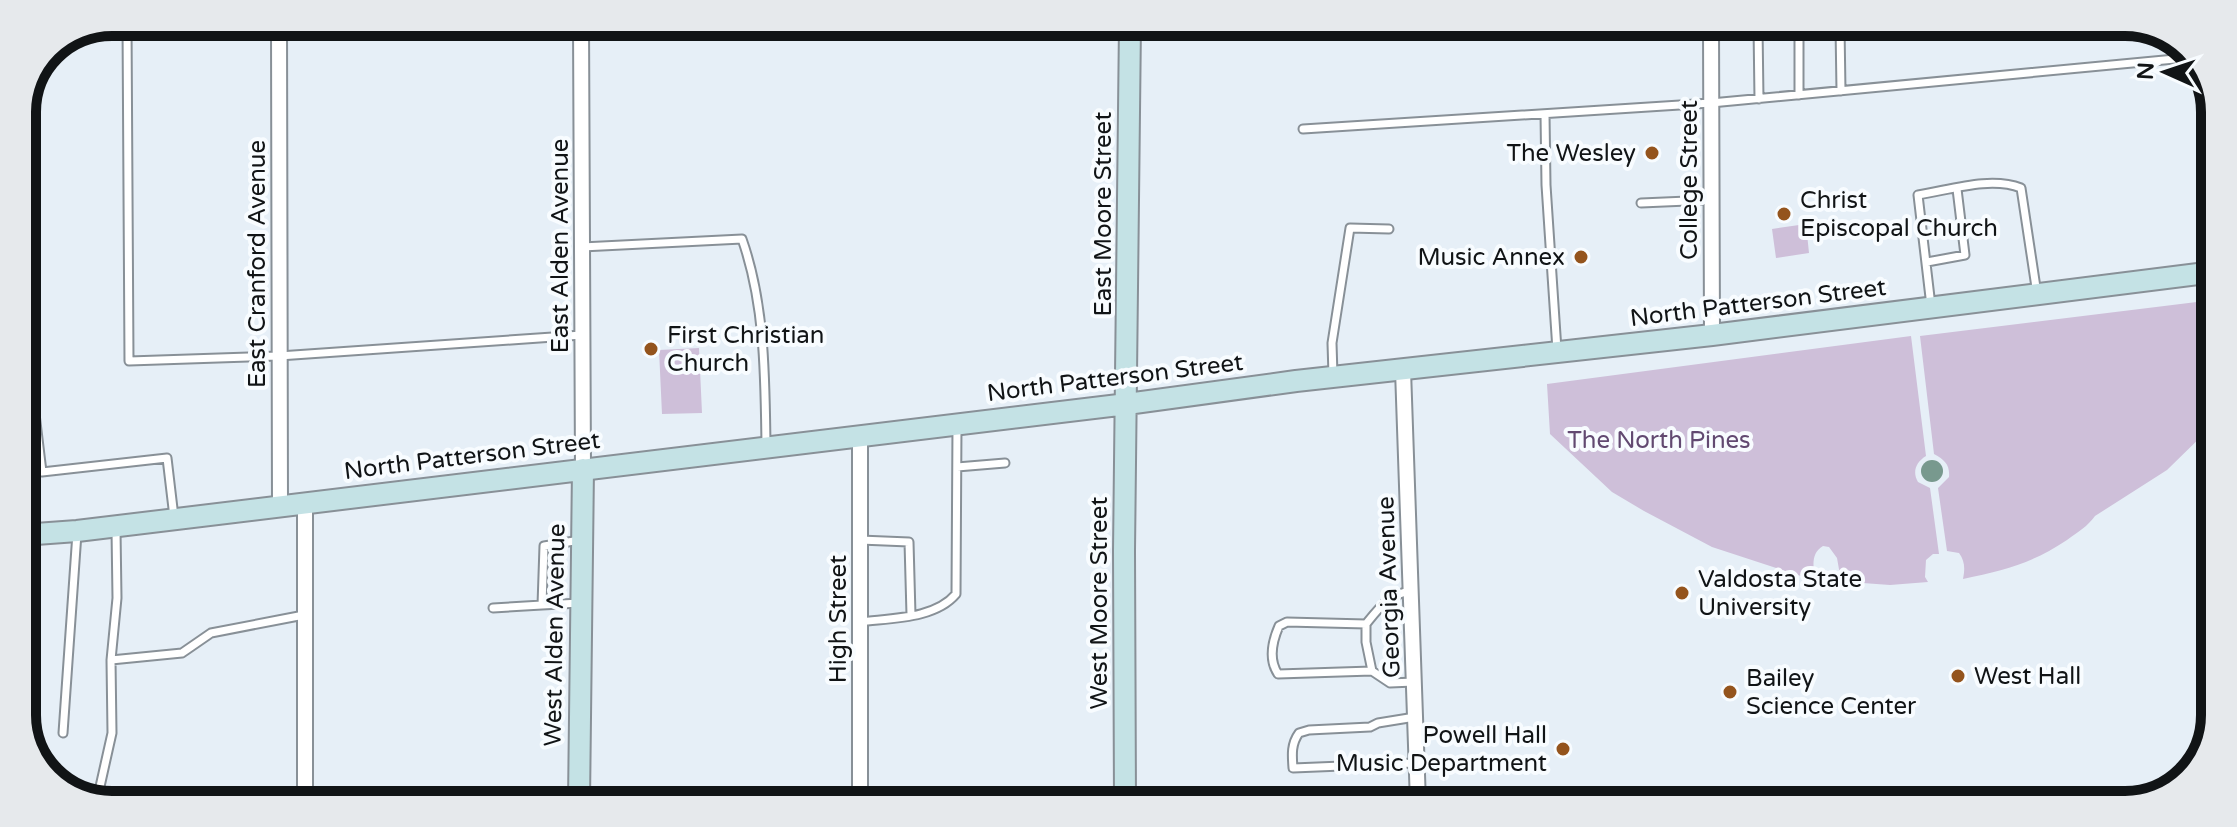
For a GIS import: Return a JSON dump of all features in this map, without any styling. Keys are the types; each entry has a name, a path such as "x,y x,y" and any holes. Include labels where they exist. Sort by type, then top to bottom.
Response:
{"main road":[{"name":"East Moore Street","path":"1127,404 1130,36"},
{"name":"North Patterson Street","path":"36,534 1333,377 1931,309 2201,274"},
{"name":"West Moore Street","path":"1125,791 1127,404"},
{"name":"West Alden Avenue","path":"579,791 583,469"}],"street":[{"name":"East Cranford Avenue","path":"279,36 280,506"},
{"name":"East Alden Avenue","path":"581,36 583,469"},
{"name":"College Street","path":"1711,36 1712,335"},
{"name":"Georgia Avenue","path":"1403,370 1417,791"},
{"name":"High Street","path":"860,435 860,791"},
{"path":"305,502 305,791"}],"lane":[{"path":"127,36 129,361 279,356 582,335"},
{"path":"1758,36 1759,99"},
{"path":"1799,36 1799,95"},
{"path":"1840,36 1841,91"},
{"path":"1303,129 1711,103 2179,59"},
{"path":"1545,114 1546,185 1558,352"},
{"path":"1931,309 1918,195 1957,189 2008,183 2021,188 2037,295"},
{"path":"1927,262 1965,255 1957,189"},
{"path":"1641,203 1711,200"},
{"path":"1333,377 1332,343 1350,228 1389,229"},
{"path":"582,247 742,239 754,273 765,380 766,447"},
{"path":"36,422 42,472 167,458 175,519"},
{"path":"860,622 911,615 946,606 956,594 957,423"},
{"path":"957,467 1005,463"},
{"path":"99,790 112,733 111,660 117,598 116,526"},
{"path":"63,733 77,531"},
{"path":"542,605 544,546 582,540"},
{"path":"860,540 909,542 911,615"},
{"path":"1372,671 1366,624 1379,607 1397,593 1411,591"},
{"path":"493,608 581,603"},
{"path":"111,660 182,653 211,633 306,615"},
{"path":"1366,624 1287,622 1279,626 1272,650 1272,664 1278,674 1372,671 1390,683 1414,682"},
{"path":"1415,717 1370,727 1299,733 1292,756 1293,768 1416,763"}],"green space":[{"path":"1806,224 1809,253 1776,258 1772,229"},
{"path":"2201,301 2201,437 2167,470 2095,516 2054,548 2017,565 1963,579 1961,556 1947,551 1938,488 1949,477 1949,469 1934,454 1920,336"},
{"name":"The North Pines","path":"1911,336 1926,456 1917,464 1915,475 1918,482 1930,488 1939,554 1933,554 1926,560 1925,577 1928,582 1890,585 1849,582 1847,574 1840,575 1837,558 1829,547 1823,546 1813,564 1815,578 1712,547 1612,492 1550,434 1547,384"},
{"path":"699,348 702,413 662,414 659,350"}],"shaded area":[{"path":"1932,460 1940,463 1943,471 1940,479 1932,482 1924,479 1921,471 1924,463"}],"place":[{"name":"The Wesley","path":"1652,153"},
{"name":"Christ Episcopal Church","path":"1784,214"},
{"name":"Music Annex","path":"1581,257"},
{"name":"First Christian Church","path":"651,349"},
{"name":"Valdosta State University","path":"1682,593"},
{"name":"West Hall","path":"1958,676"},
{"name":"Bailey Science Center","path":"1730,692"},
{"name":"Powell Hall Music Department","path":"1563,749"}]}
